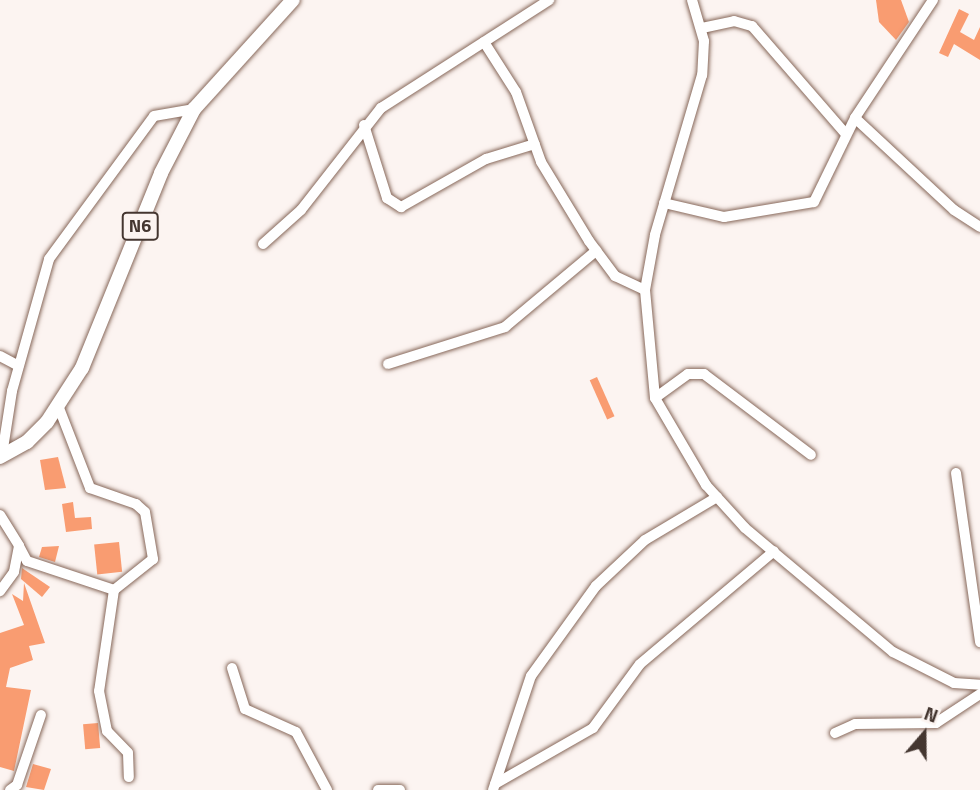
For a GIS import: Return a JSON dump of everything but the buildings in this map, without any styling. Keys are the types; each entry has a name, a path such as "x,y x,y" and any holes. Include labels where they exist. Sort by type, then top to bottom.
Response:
{"highway":[{"name":"N6","path":"1,456 27,442 59,408 82,368 161,173 194,109 293,0"}],"street":[{"path":"263,244 301,210 364,125 550,0"},
{"path":"692,0 702,28 702,75 664,203 645,290 654,398 676,441 717,497 774,551 893,652 954,683 980,685"},
{"path":"664,203 724,217 814,202 826,188 845,133 933,0"},
{"path":"702,28 734,21 752,26 845,133"},
{"path":"484,42 516,92 535,144 596,251 615,276 645,290"},
{"path":"1,456 19,366 41,279 59,242 154,116 194,109"},
{"path":"855,118 980,227"},
{"path":"364,125 387,198 401,206 486,159 535,144"},
{"path":"388,364 505,327 596,251"},
{"path":"0,356 19,366"},
{"path":"654,398 688,374 704,374 811,455"},
{"path":"59,408 90,488 136,504 145,512 153,559 114,590 99,691 107,731 128,753 129,777"},
{"path":"956,473 980,642"},
{"path":"494,787 531,676 596,586 645,540 717,497"},
{"path":"0,515 27,561 114,590"},
{"path":"0,591 14,572 19,546"},
{"path":"494,787 593,728 634,671 774,551"},
{"path":"232,668 245,709 296,732 327,790"},
{"path":"835,733 855,724 936,723 980,694"},
{"path":"10,790 17,785 41,715"},
{"path":"378,790 400,790"}]}
